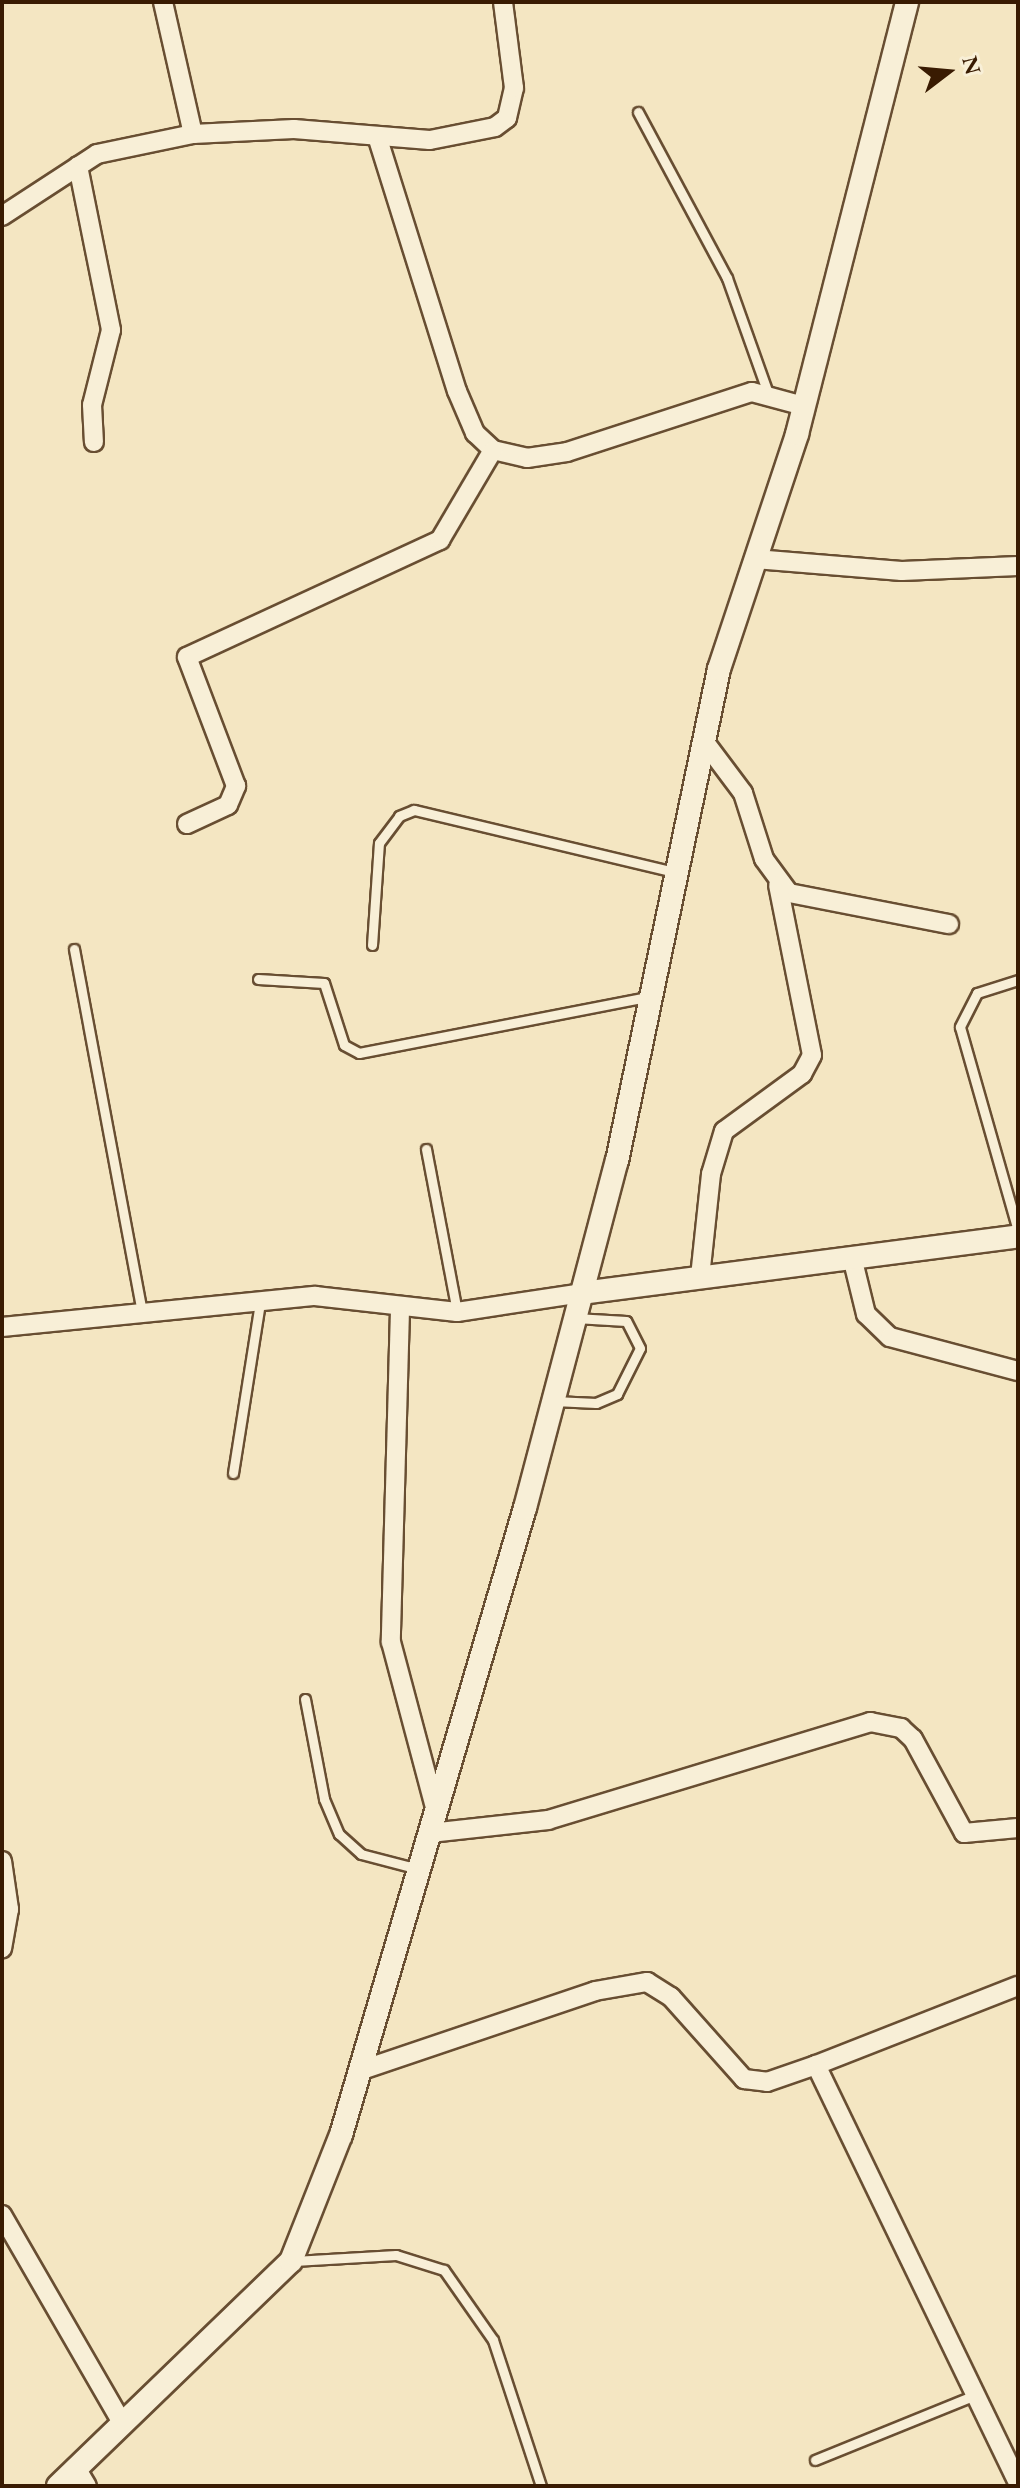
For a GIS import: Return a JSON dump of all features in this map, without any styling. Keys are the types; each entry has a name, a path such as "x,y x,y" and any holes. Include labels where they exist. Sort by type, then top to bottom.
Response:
{"street":[{"path":"163,2 193,134"},
{"path":"2,216 97,154 193,134 294,129 377,136 470,135 507,118 514,88 503,2"},
{"path":"58,2486 82,2477 122,2423 291,2261 359,2071 433,1822 582,1293 650,997 704,741 755,559 804,406 907,2"},
{"path":"377,136 457,391 475,433 493,450 527,458 567,452 738,395 768,393 804,406"},
{"path":"78,166 111,330 92,405 94,442"},
{"path":"187,824 228,805 236,786 187,657 440,540 493,450"},
{"path":"755,559 902,571 1018,566"},
{"path":"700,1277 711,1174 724,1131 802,1074 812,1055 778,885 743,793 704,741"},
{"path":"778,885 803,901 949,924"},
{"path":"3,1326 260,1302 351,1297 400,1310 457,1312 1018,1233"},
{"path":"852,1257 866,1314 890,1337 1018,1371"},
{"path":"400,1310 391,1642 433,1822"},
{"path":"433,1822 548,1820 870,1722 901,1728 913,1739 964,1833 1018,1828"},
{"path":"2,1861 9,1909 2,1948"},
{"path":"359,2071 595,1991 647,1982 671,1997 744,2079 767,2082 1018,1986"},
{"path":"816,2065 1018,2482"},
{"path":"2,2215 122,2423"}],"lane":[{"path":"638,112 727,278 768,393"},
{"path":"372,945 379,843 399,816 414,810 677,873"},
{"path":"74,949 142,1313"},
{"path":"258,979 324,983 344,1045 359,1053 650,997"},
{"path":"1018,980 977,993 960,1027 1018,1233"},
{"path":"426,1149 457,1312"},
{"path":"233,1473 260,1302"},
{"path":"553,1401 596,1403 617,1394 640,1348 626,1321 575,1318"},
{"path":"305,1699 324,1799 339,1834 361,1854 419,1869"},
{"path":"291,2261 396,2255 444,2270 493,2340 541,2486"},
{"path":"815,2460 975,2395"}]}
